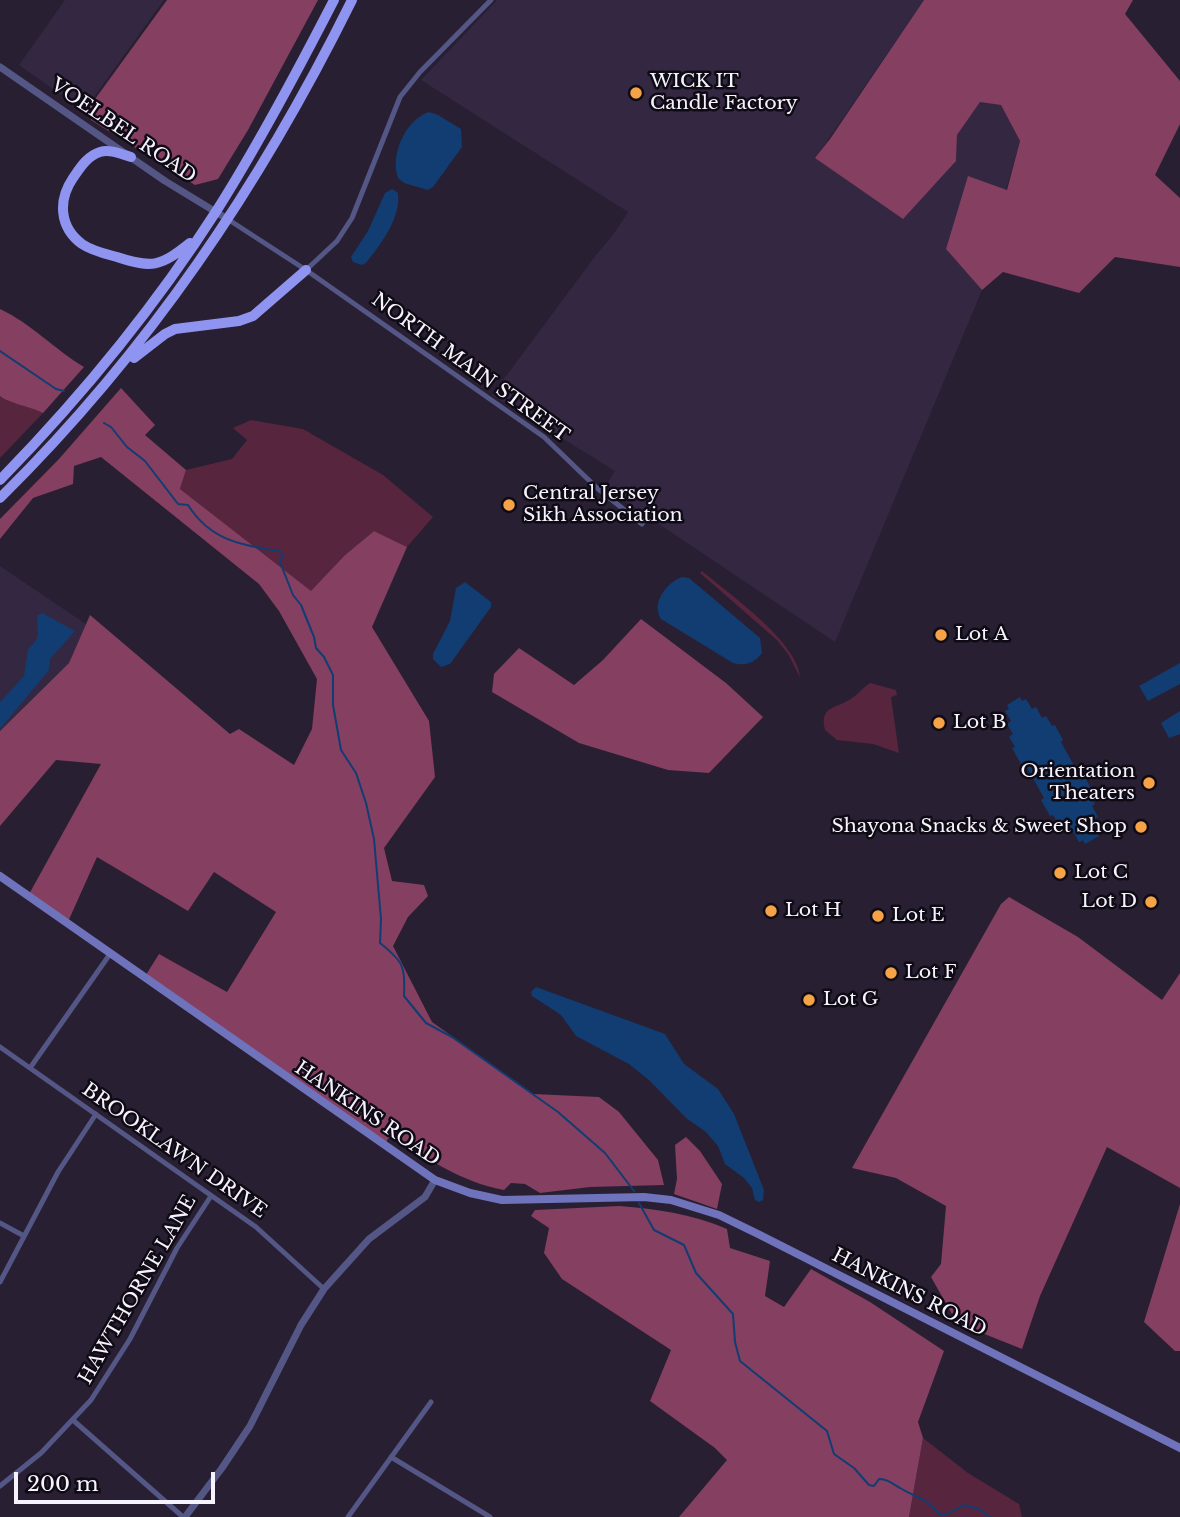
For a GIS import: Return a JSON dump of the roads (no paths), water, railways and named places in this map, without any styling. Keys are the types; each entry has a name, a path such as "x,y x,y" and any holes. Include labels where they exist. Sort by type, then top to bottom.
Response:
{"highway":[{"path":"0,480 114,351 199,236 283,99 334,0"},
{"path":"0,498 61,436 172,302 229,220 281,135 352,0"},
{"path":"131,157 110,151 89,158 67,187 63,197 64,217 69,230 83,245 141,265 169,260 199,236"},
{"path":"110,379 170,331 239,321 253,316 306,270"}],"main road":[{"name":"HANKINS ROAD","path":"0,876 435,1180 470,1193 502,1200 644,1197 702,1208 1180,1448"}],"street":[{"path":"306,270 337,241 352,218 400,97 420,72 491,0"},
{"name":"VOELBEL ROAD","path":"0,67 229,220"},
{"name":"NORTH MAIN STREET","path":"229,220 306,270 544,437 597,488 642,524"},
{"path":"30,1068 110,954"},
{"name":"BROOKLAWN DRIVE","path":"0,1047 263,1233 324,1289"},
{"path":"0,1282 58,1172 96,1114"},
{"path":"74,1421 184,1517 250,1426 301,1325 324,1289 369,1239 425,1197 435,1180"},
{"name":"HAWTHORNE LANE","path":"0,1486 25,1468 74,1421 91,1400 118,1360 177,1248 211,1196"},
{"path":"0,1223 24,1236"},
{"path":"348,1517 431,1402"},
{"path":"391,1457 490,1517"}],"water":[{"path":"429,112 461,129 462,147 428,190 404,183 398,178 396,159 407,130 420,116"},
{"path":"392,189 398,193 398,202 389,230 366,263 362,265 353,262 351,257 368,231 385,193"},
{"path":"682,577 689,578 760,638 762,653 759,657 749,663 733,663 661,619 658,607 662,594"},
{"path":"465,582 491,602 491,607 450,664 441,667 433,659 433,654 450,621 456,588"},
{"path":"42,613 75,631 50,659 49,670 0,729 0,702 24,676 28,649 37,638 37,616"},
{"path":"1180,663 1180,684 1148,701 1139,686"},
{"path":"1020,697 1022,701 1026,699 1032,709 1036,707 1042,718 1046,716 1052,726 1055,725 1063,740 1061,742 1081,778 1084,776 1093,792 1090,794 1098,817 1094,819 1100,829 1097,832 1099,836 1085,844 1083,840 1079,842 1073,831 1069,833 1063,823 1059,825 1053,815 1050,816 1041,800 1044,798 1024,762 1021,764 1012,748 1015,747 1009,737 1013,734 1007,724 1011,721 1005,711 1009,709 1007,705"},
{"path":"1180,711 1180,734 1169,738 1161,723"},
{"path":"536,987 665,1034 684,1064 718,1089 734,1114 764,1190 763,1200 755,1200 752,1188 744,1178 725,1164 718,1146 706,1132 686,1118 649,1080 629,1064 576,1036 561,1015 532,996 531,992"}],"waterway":[{"path":"0,351 56,389 64,391"},
{"path":"104,423 145,461 178,504 188,505 206,526 227,539 279,551 283,555 280,562 293,595 301,605 316,648 333,675 333,705 341,750 356,773 374,839 381,919 380,943 401,965 404,996 426,1023 452,1037 558,1112 605,1153 634,1191"},
{"path":"639,1203 654,1230 684,1245 696,1273 733,1314 735,1342 740,1361 827,1431 834,1454 854,1468 869,1485 874,1486 879,1479 888,1481 925,1501 939,1514 948,1514 964,1505 979,1509 990,1517"}],"place":[{"name":"WICK IT Candle Factory","path":"636,93"},
{"name":"Central Jersey Sikh Association","path":"509,505"},
{"name":"Lot A","path":"941,635"},
{"name":"Lot B","path":"939,723"},
{"name":"Orientation Theaters","path":"1149,783"},
{"name":"Shayona Snacks & Sweet Shop","path":"1141,827"},
{"name":"Lot C","path":"1060,873"},
{"name":"Lot D","path":"1151,902"},
{"name":"Lot H","path":"771,911"},
{"name":"Lot E","path":"878,916"},
{"name":"Lot F","path":"891,973"},
{"name":"Lot G","path":"809,1000"}]}
